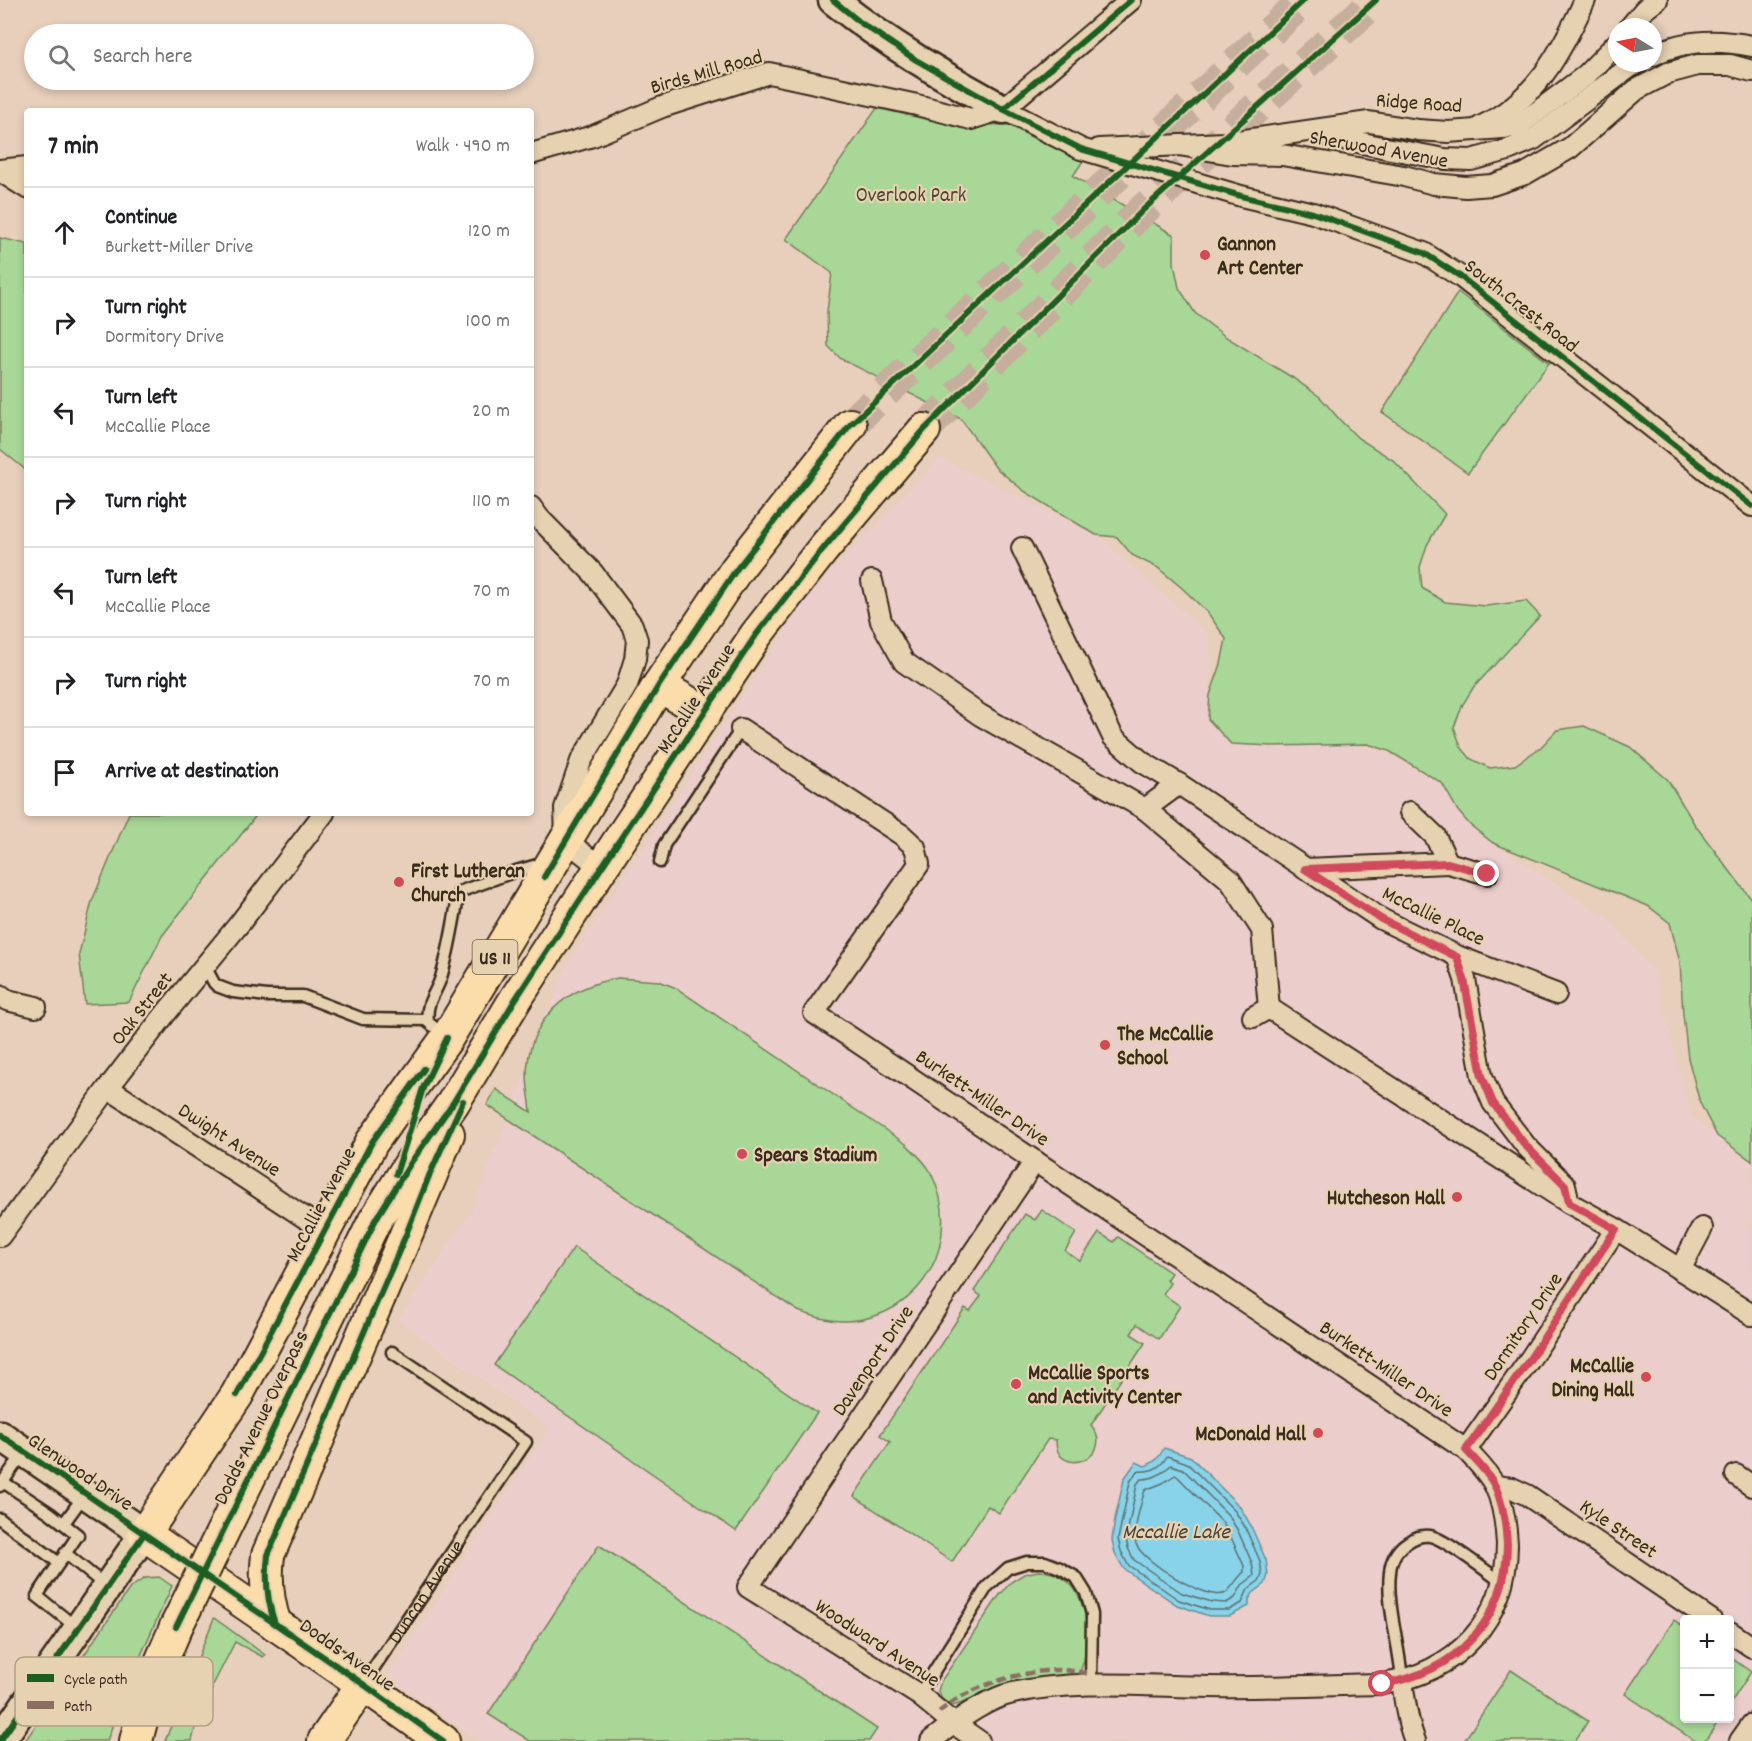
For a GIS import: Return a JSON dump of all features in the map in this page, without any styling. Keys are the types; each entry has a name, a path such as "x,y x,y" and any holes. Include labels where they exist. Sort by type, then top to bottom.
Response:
{"main road":[{"name":"McCallie Avenue","path":"144,1534 237,1395 372,1142 437,1029 560,850 659,685 736,570 850,425"},
{"name":"McCallie Avenue","path":"515,1000 762,627 823,549 924,430"},
{"path":"659,685 705,713"},
{"name":"Dodds Avenue Overpass","path":"374,1222 412,1161 453,1103 515,1000"},
{"name":"US 11","path":"275,1624 266,1587 268,1556 452,1126 484,1057 515,1000"},
{"name":"Dodds Avenue Overpass","path":"163,1657 395,1179 423,1088 437,1029"},
{"name":"Dodds Avenue","path":"144,1534 442,1741"},
{"name":"Duncan Avenue","path":"324,1741 363,1684"},
{"name":"Dodds Avenue Overpass","path":"136,1741 140,1726"}],"street":[{"path":"833,0 861,23 916,60 1003,109 1131,0"},
{"path":"1472,130 1496,119 1539,82 1555,59 1585,0"},
{"path":"1638,18 1645,9 1658,0"},
{"path":"1662,50 1685,43 1714,41 1736,42 1752,46"},
{"name":"Ridge Road","path":"1081,149 1224,143 1369,122 1448,132 1516,127 1586,75 1608,52"},
{"name":"Sherwood Avenue","path":"1179,145 1232,154 1282,155 1404,176 1434,184 1492,185 1525,174 1570,148 1636,90 1668,73 1698,65 1730,65 1752,71"},
{"name":"Sherwood Avenue","path":"1307,131 1445,159 1471,160 1508,150 1534,139 1623,72"},
{"name":"Birds Mill Road","path":"534,153 593,136 662,106 769,73 971,119 1003,109"},
{"name":"South Crest Road","path":"1003,109 1081,149 1241,196 1313,213 1424,253 1461,277 1752,506"},
{"path":"0,171 24,167"},
{"path":"0,171 24,186"},
{"path":"534,511 593,573 632,625 637,640 635,659 627,685 581,761 565,808 560,850 601,868"},
{"name":"McCallie Place","path":"1022,548 1113,737 1142,762 1179,784 1381,919 1457,957 1556,994"},
{"path":"872,581 881,621 904,662 980,715 1144,809 1230,880 1262,930 1261,1013 1569,1203 1616,1229 1752,1315"},
{"name":"Burkett-Miller Drive","path":"741,729 902,835 915,847 919,864 814,1012 1466,1450 1495,1486 1502,1509 1507,1558 1503,1583 1495,1605 1483,1626 1450,1658 1402,1681 1382,1684 1212,1687 1091,1685 1011,1693 982,1705 931,1741"},
{"path":"1144,809 1179,784"},
{"path":"1410,812 1435,836 1448,863"},
{"name":"Oak Street","path":"0,1236 108,1088 240,923 322,816"},
{"path":"1305,869 1448,863 1487,874"},
{"path":"1457,957 1464,979 1482,1076 1493,1103 1526,1146 1565,1185 1569,1203"},
{"path":"0,995 7,1000 36,1007"},
{"name":"Dwight Avenue","path":"108,1088 325,1231"},
{"name":"Davenport Drive","path":"748,1587 1035,1161"},
{"path":"1680,1270 1702,1228"},
{"name":"Dormitory Drive","path":"1466,1450 1530,1359 1616,1229"},
{"name":"Glenwood Drive","path":"0,1436 144,1534"},
{"name":"Kyle Street","path":"1495,1486 1512,1488 1527,1495 1704,1615"},
{"path":"58,1657 144,1534"},
{"name":"Woodward Avenue","path":"748,1587 919,1695 952,1724 979,1741"},
{"path":"1734,1635 1752,1647"},
{"path":"1402,1681 1408,1720 1415,1741"},
{"path":"0,1741 15,1719"},
{"path":"1740,1741 1752,1724"},
{"path":"119,1741 128,1726"}],"lane":[{"path":"660,862 664,845 741,729"},
{"path":"205,966 217,986 233,992 267,996 303,996 363,1019 437,1029 428,1004 441,978 459,891 516,871 560,850"},
{"name":"Duncan Avenue","path":"363,1684 526,1442 392,1352"},
{"path":"24,1452 2,1484 48,1516 64,1523 78,1535 37,1596 78,1628"},
{"path":"64,1523 85,1494"},
{"path":"8,1521 32,1538 59,1563"},
{"path":"1402,1681 1391,1599 1390,1571 1398,1548 1416,1538 1430,1536 1445,1543 1503,1583"},
{"path":"65,1553 107,1587"},
{"path":"919,1695 987,1587 1008,1568 1027,1562 1045,1562 1060,1568 1076,1577 1086,1593 1092,1614 1091,1685"}],"shaded area":[{"name":"The McCallie School","path":"940,458 1096,535 1209,635 1211,657 1208,719 1231,744 1272,746 1368,744 1442,783 1458,811 1470,825 1493,843 1608,919 1654,973 1692,1117 1752,1163 1752,1741 480,1741 388,1677 549,1428 398,1320 471,1212 568,963 806,599"}],"green space":[{"name":"Overlook Park","path":"877,108 953,124 1009,125 1083,161 1073,176 1174,235 1174,263 1179,288 1195,313 1226,337 1320,397 1358,438 1393,460 1445,514 1427,545 1420,567 1422,588 1445,602 1486,606 1526,601 1540,616 1473,688 1463,704 1454,727 1461,747 1471,759 1490,768 1515,765 1541,747 1557,730 1584,726 1630,747 1668,780 1695,825 1752,900 1752,1161 1717,1136 1700,1103 1688,1058 1680,962 1670,923 1648,906 1493,843 1470,825 1458,811 1442,783 1389,751 1368,744 1272,746 1231,744 1208,719 1210,695 1221,664 1226,639 1208,613 1158,568 1132,555 1117,537 1096,535 1024,491 996,468 961,419 841,359 828,346 827,312 832,273 786,239"},
{"path":"0,238 24,243 24,469 0,449"},
{"path":"1458,292 1549,363 1468,473 1382,412"},
{"path":"128,816 256,816 162,936 129,1002 85,1004 79,954 92,901"},
{"path":"618,978 659,981 676,988 906,1144 919,1157 930,1171 940,1197 943,1222 939,1247 930,1270 916,1289 897,1305 874,1316 841,1321 798,1311 487,1105 496,1089 531,1112 527,1080 529,1055 534,1037 543,1022 553,1009 582,989"},
{"name":"McCallie Sports and Activity Center","path":"1042,1210 1076,1233 1065,1251 1080,1261 1099,1233 1114,1242 1118,1237 1171,1273 1166,1280 1170,1283 1163,1294 1180,1306 1159,1339 1137,1324 1131,1334 1145,1343 1091,1425 1097,1437 1097,1447 1092,1455 1074,1462 1065,1459 1058,1452 1056,1440 1048,1439 999,1513 988,1506 952,1562 854,1496 890,1442 880,1435 965,1308 970,1311 981,1296 974,1291 1025,1214 1035,1220"},
{"path":"574,1247 817,1413 736,1531 494,1365"},
{"path":"599,1545 877,1729 869,1741 530,1741 488,1714"},
{"path":"1038,1571 1052,1573 1063,1578 1072,1586 1083,1607 1086,1619 1086,1645 1084,1661 1077,1676 1046,1678 997,1686 952,1706 942,1699 938,1691 941,1681 1011,1582 1024,1574"},
{"path":"159,1577 172,1586 140,1657 83,1657 130,1588 145,1578"},
{"path":"214,1618 265,1655 263,1657 235,1642 213,1685 213,1657 198,1657"},
{"path":"1674,1620 1680,1624 1680,1723 1717,1723 1705,1741 1695,1741 1625,1694"},
{"path":"1734,1660 1751,1672 1734,1698"},
{"path":"1511,1670 1588,1721 1575,1741 1464,1741"},
{"path":"35,1726 112,1726 107,1741 25,1741"},
{"path":"171,1726 196,1726 192,1741 165,1741"}],"water":[{"name":"Mccallie Lake","path":"1164,1448 1191,1457 1240,1507 1266,1560 1268,1575 1265,1584 1253,1593 1249,1606 1230,1616 1209,1616 1177,1605 1124,1569 1115,1553 1112,1540 1124,1479 1136,1462 1145,1466 1156,1459"}],"tunnel":[{"path":"850,425 1304,0"},
{"path":"924,430 1143,210 1376,0"}],"marked path":[{"path":"939,1712 964,1695 1011,1677 1058,1670 1091,1674"}],"cycle path":[{"path":"833,0 861,23 916,60 1003,109 1081,149 1241,196 1313,213 1424,253 1461,277 1752,506"},
{"path":"1003,109 1131,0"},
{"path":"544,877 659,685 736,570 850,425 1304,0"},
{"path":"374,1222 412,1161 453,1103 515,1000 756,635 823,549 924,430 1143,210 1376,0"},
{"path":"396,1174 423,1088 447,1038"},
{"path":"237,1395 372,1142 424,1069"},
{"path":"275,1624 267,1590 268,1555 463,1101"},
{"path":"176,1627 378,1215"},
{"path":"0,1435 443,1741"},
{"path":"58,1657 144,1534"},
{"path":"0,1741 15,1719"}],"place":[{"name":"Gannon Art Center","path":"1205,255"},
{"name":"First Lutheran Church","path":"399,882"},
{"name":"The McCallie School","path":"1105,1045"},
{"name":"Spears Stadium","path":"742,1154"},
{"name":"Hutcheson Hall","path":"1457,1197"},
{"name":"McCallie Dining Hall","path":"1646,1377"},
{"name":"McCallie Sports and Activity Center","path":"1016,1384"},
{"name":"McDonald Hall","path":"1318,1433"}],"route":[{"path":"1382,1684 1402,1681 1450,1658 1483,1626 1495,1605 1503,1583 1507,1558 1502,1509 1495,1486 1466,1450 1530,1359 1616,1229 1569,1203 1565,1185 1526,1146 1493,1103 1482,1076 1464,979 1457,957 1381,919 1305,869 1448,863 1487,874"}]}
